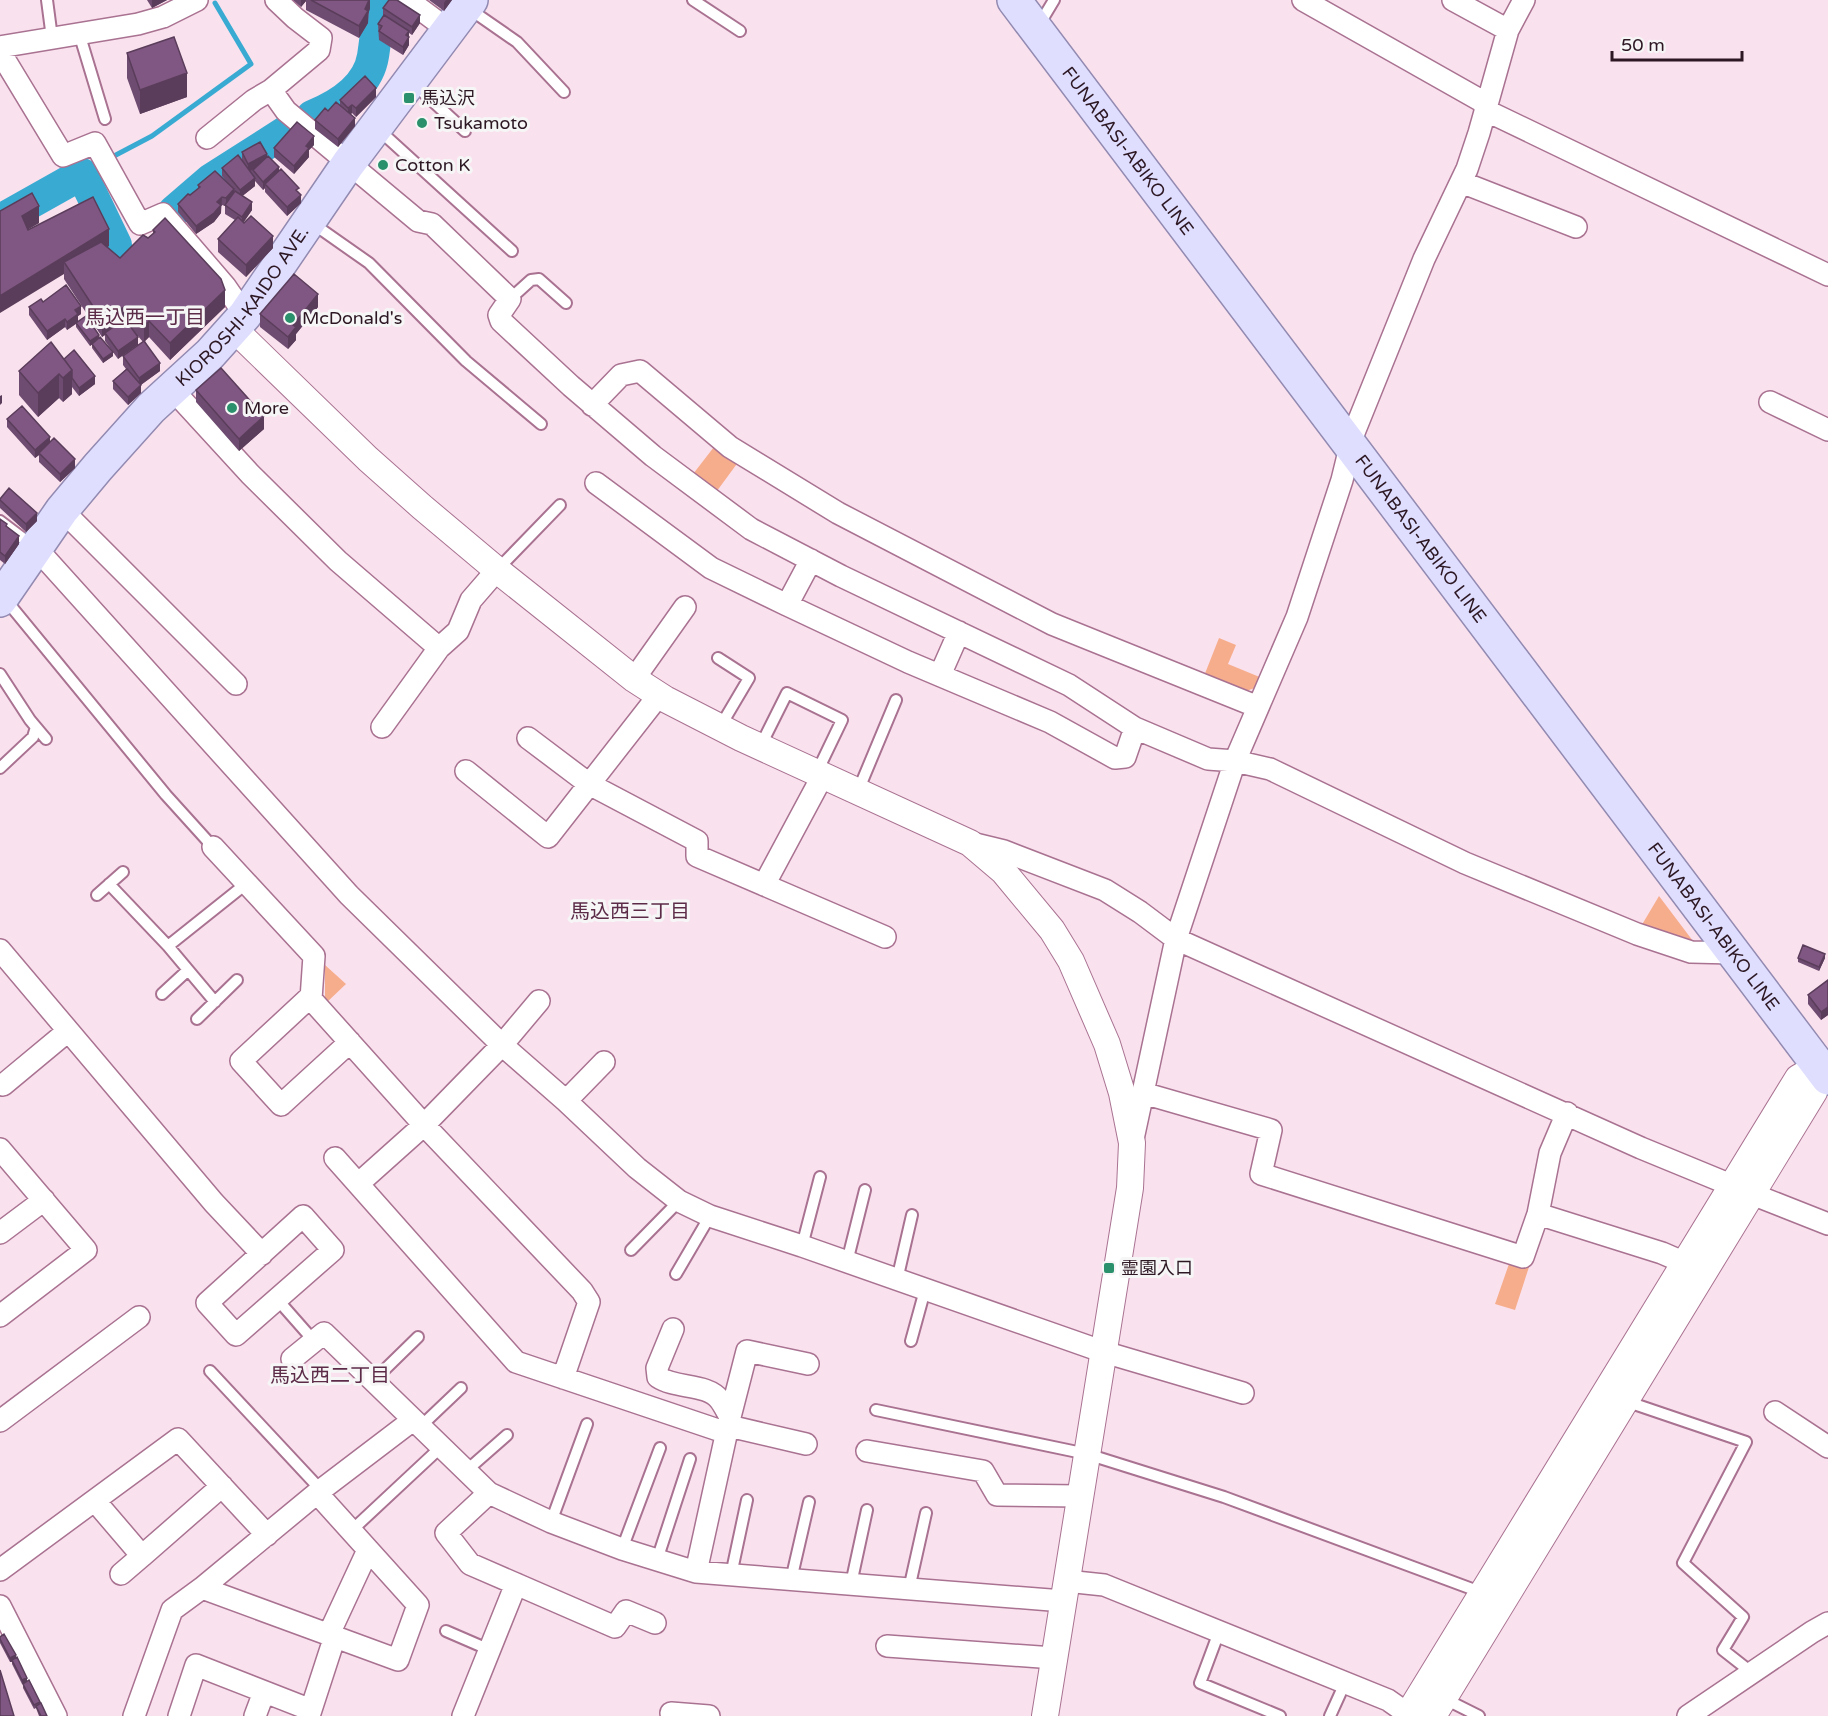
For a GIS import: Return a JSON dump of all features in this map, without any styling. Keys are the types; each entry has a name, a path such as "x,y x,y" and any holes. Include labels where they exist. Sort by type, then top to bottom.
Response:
{"main road":[{"name":"FUNABASI-ABIKO LINE","path":"1014,0 1823,1072"},
{"name":"KIOROSHI-KAIDO AVE.","path":"0,599 62,510 123,438 240,322 348,164 461,12"}],"street":[{"path":"0,47 138,24 164,17 197,0"},
{"path":"207,138 319,50 321,38 276,0"},
{"path":"408,0 461,12"},
{"path":"1302,0 1486,107 1828,275"},
{"path":"1453,0 1508,30"},
{"path":"1045,1716 1130,1184 1132,1143 1176,939 1234,761 1297,617 1351,448 1353,435 1424,259 1467,169 1508,30 1524,0"},
{"path":"0,52 63,156 96,143 140,224 163,214 225,286 240,322 368,459 497,570 634,679 659,695 760,747 970,843 1004,851 1105,890 1176,939 1641,1148 1828,1224"},
{"path":"271,90 286,111 418,221 432,224 510,299 499,315 501,321 592,405 654,456 751,528 810,560 1069,685 1135,728 1208,759 1234,761 1270,769 1465,863 1637,934 1691,952 1733,953"},
{"path":"1461,182 1576,227"},
{"path":"592,405 621,375 640,371 730,447 838,513 1052,624 1258,707"},
{"path":"172,388 250,474 338,561 439,648"},
{"path":"1770,402 1828,430"},
{"path":"596,483 711,568 940,675 1050,722 1115,758 1125,757 1135,728"},
{"path":"62,510 236,684"},
{"path":"36,548 349,895 502,1045 637,1168 679,1201 710,1216 1104,1352 1244,1393"},
{"path":"786,605 810,560"},
{"path":"382,727 439,648 458,631 471,600 497,570"},
{"path":"634,679 685,607"},
{"path":"940,675 959,632"},
{"path":"466,771 548,837 659,695"},
{"path":"528,738 589,784 697,841 697,856 885,938"},
{"path":"764,885 820,774"},
{"path":"970,843 1003,870 1028,898 1071,961 1107,1044 1122,1093 1132,1143"},
{"path":"213,847 314,956 311,999 424,1125 582,1291 589,1302 563,1378"},
{"path":"0,950 214,1203 261,1254"},
{"path":"311,996 241,1061 281,1105 350,1042"},
{"path":"358,1184 424,1125 502,1045 539,1001"},
{"path":"2,1085 69,1031"},
{"path":"566,1101 604,1062"},
{"path":"292,1359 324,1333 489,1493 551,1522 622,1549 696,1572 909,1589 1065,1591 1104,1585 1388,1700 1403,1711 1493,1597 1741,1190 1798,1078 1823,1072"},
{"path":"1143,1093 1271,1130 1261,1174 1522,1257 1538,1214 1550,1153 1567,1113"},
{"path":"0,1149 87,1250 0,1316"},
{"path":"335,1158 516,1362 563,1378 729,1425 806,1444"},
{"path":"1433,1716 1541,1496 1685,1263 1741,1190"},
{"path":"0,1233 44,1200"},
{"path":"1538,1214 1662,1252 1685,1263"},
{"path":"303,1216 333,1250 236,1335 207,1303 261,1254 303,1216"},
{"path":"0,1421 139,1317"},
{"path":"673,1329 657,1368 658,1377 668,1383 712,1392 721,1400 729,1425"},
{"path":"696,1572 747,1351 808,1364"},
{"path":"1775,1412 1828,1447"},
{"path":"134,1716 172,1610 319,1492 416,1423"},
{"path":"0,1570 178,1439 267,1535"},
{"path":"867,1451 984,1471 997,1495 1080,1496"},
{"path":"121,1574 222,1486"},
{"path":"202,1588 398,1660 418,1605 319,1492"},
{"path":"489,1493 446,1533 470,1564 615,1627 626,1611 655,1623"},
{"path":"95,1501 142,1556"},
{"path":"179,1716 196,1665 310,1713 332,1635 368,1550"},
{"path":"463,1716 516,1584"},
{"path":"0,1606 56,1716"},
{"path":"1688,1716 1828,1623"},
{"path":"887,1646 1054,1658"},
{"path":"255,1716 264,1692"},
{"path":"672,1713 709,1716"}],"lane":[{"path":"46,0 52,38"},
{"path":"693,0 740,31"},
{"path":"1036,30 1054,0"},
{"path":"461,12 517,42 564,92"},
{"path":"79,33 105,119"},
{"path":"410,80 465,131"},
{"path":"375,127 512,251"},
{"path":"309,221 369,263 466,361 541,424"},
{"path":"510,299 531,280 539,279 566,303"},
{"path":"497,570 560,505"},
{"path":"0,521 36,548"},
{"path":"0,599 10,605 166,795 213,847"},
{"path":"718,658 749,678 720,727"},
{"path":"0,674 46,739"},
{"path":"760,747 787,693 842,720 820,774"},
{"path":"858,791 896,700"},
{"path":"0,768 33,737 36,727"},
{"path":"97,895 123,872"},
{"path":"168,946 247,883"},
{"path":"110,884 168,946 215,1002"},
{"path":"162,994 188,970"},
{"path":"197,1019 237,980"},
{"path":"802,1246 820,1177"},
{"path":"847,1262 866,1190"},
{"path":"631,1250 679,1201"},
{"path":"897,1280 912,1215"},
{"path":"676,1274 710,1216"},
{"path":"911,1341 925,1290"},
{"path":"277,1299 314,1341"},
{"path":"373,1381 418,1337"},
{"path":"210,1371 319,1492"},
{"path":"416,1423 461,1388"},
{"path":"1637,1405 1746,1442 1683,1563 1743,1617 1723,1650 1751,1672"},
{"path":"876,1410 1087,1455 1224,1497 1493,1597"},
{"path":"551,1522 587,1424"},
{"path":"466,1472 507,1435"},
{"path":"351,1531 441,1447"},
{"path":"622,1549 660,1448"},
{"path":"657,1560 690,1459"},
{"path":"732,1575 747,1500"},
{"path":"791,1580 808,1502"},
{"path":"851,1584 867,1510"},
{"path":"909,1589 926,1513"},
{"path":"446,1631 490,1650"},
{"path":"1219,1632 1200,1683 1280,1716"},
{"path":"1330,1716 1345,1683"},
{"path":"1455,1704 1479,1716"}],"shaded area":[{"path":"717,443 739,461 714,495 690,478"},
{"path":"1219,638 1236,645 1228,664 1262,678 1258,687 1243,692 1204,676"},
{"path":"1659,896 1699,949 1640,928"},
{"path":"325,965 346,984 325,1004"},
{"path":"1510,1261 1529,1267 1515,1310 1495,1304"}],"building":[{"path":"311,0 369,0 365,9 368,11 359,26"},
{"path":"389,0 397,0 420,15 412,27 383,8"},
{"path":"384,15 409,31 406,35 409,37 403,47 379,31 382,26 378,24"},
{"path":"174,37 187,73 140,90 127,53"},
{"path":"365,76 376,88 356,108 352,105 348,108 340,100"},
{"path":"336,102 355,118 338,139 315,120 325,108 328,111"},
{"path":"297,122 314,136 306,146 309,148 294,166 274,148"},
{"path":"260,142 267,154 248,164 242,152"},
{"path":"238,155 255,178 240,190 222,168"},
{"path":"268,156 279,167 263,182 253,170"},
{"path":"281,169 299,188 296,190 301,195 287,207 265,184"},
{"path":"215,171 234,189 226,198 222,197 217,202 221,205 214,213 196,226 178,204 200,187 198,185"},
{"path":"235,191 252,202 242,217 225,205"},
{"path":"32,193 39,206 22,216 28,230 93,197 109,229 0,296 0,211"},
{"path":"251,216 273,236 246,265 218,239 238,217 244,223"},
{"path":"165,218 221,279 225,290 170,343 149,321 144,326 124,307 102,320 64,262 101,242 120,258 143,235 148,238 155,232 153,230"},
{"path":"294,274 318,294 293,325 296,327 288,337 260,314"},
{"path":"66,285 81,306 75,310 78,314 67,322 65,319 47,331 29,307 41,299 43,302"},
{"path":"86,316 99,335 90,341 76,323"},
{"path":"125,319 138,337 118,351 105,333"},
{"path":"100,337 113,352 103,359 92,344"},
{"path":"144,341 160,363 139,378 123,356"},
{"path":"51,342 72,370 63,378 59,374 38,393 19,371"},
{"path":"74,350 95,376 79,388 72,378 72,370 64,359"},
{"path":"221,368 264,416 239,439 196,390"},
{"path":"127,369 141,385 128,397 113,381"},
{"path":"22,406 50,437 35,450 7,419"},
{"path":"54,438 75,459 60,474 39,453"},
{"path":"9,488 37,513 26,524 0,500"},
{"path":"0,519 19,536 5,556 0,552"},
{"path":"1803,945 1825,954 1819,967 1798,958"},
{"path":"1828,980 1828,1007 1821,1012 1808,995"},
{"path":"4,1634 16,1655 10,1658 0,1639"},
{"path":"17,1657 27,1678 22,1680 12,1660"},
{"path":"0,1670 14,1716 0,1716"},
{"path":"29,1680 40,1702 34,1705 23,1684"},
{"path":"41,1703 47,1716 41,1716 36,1706"}],"waterway":[{"path":"312,116 351,94 365,77 373,56 382,0"},
{"path":"114,156 152,136 251,64 215,3"},
{"path":"174,211 210,180 293,127"},
{"path":"0,220 82,174 116,245"}],"place":[{"name":"馬込沢","path":"409,98"},
{"name":"Tsukamoto","path":"422,123"},
{"name":"Cotton K","path":"383,165"},
{"name":"McDonald's","path":"290,318"},
{"name":"More","path":"232,408"},
{"name":"霊園入口","path":"1109,1268"}],"district":[{"name":"馬込西一丁目","path":"145,318"},
{"name":"馬込西三丁目","path":"630,912"},
{"name":"馬込西二丁目","path":"330,1376"}]}
